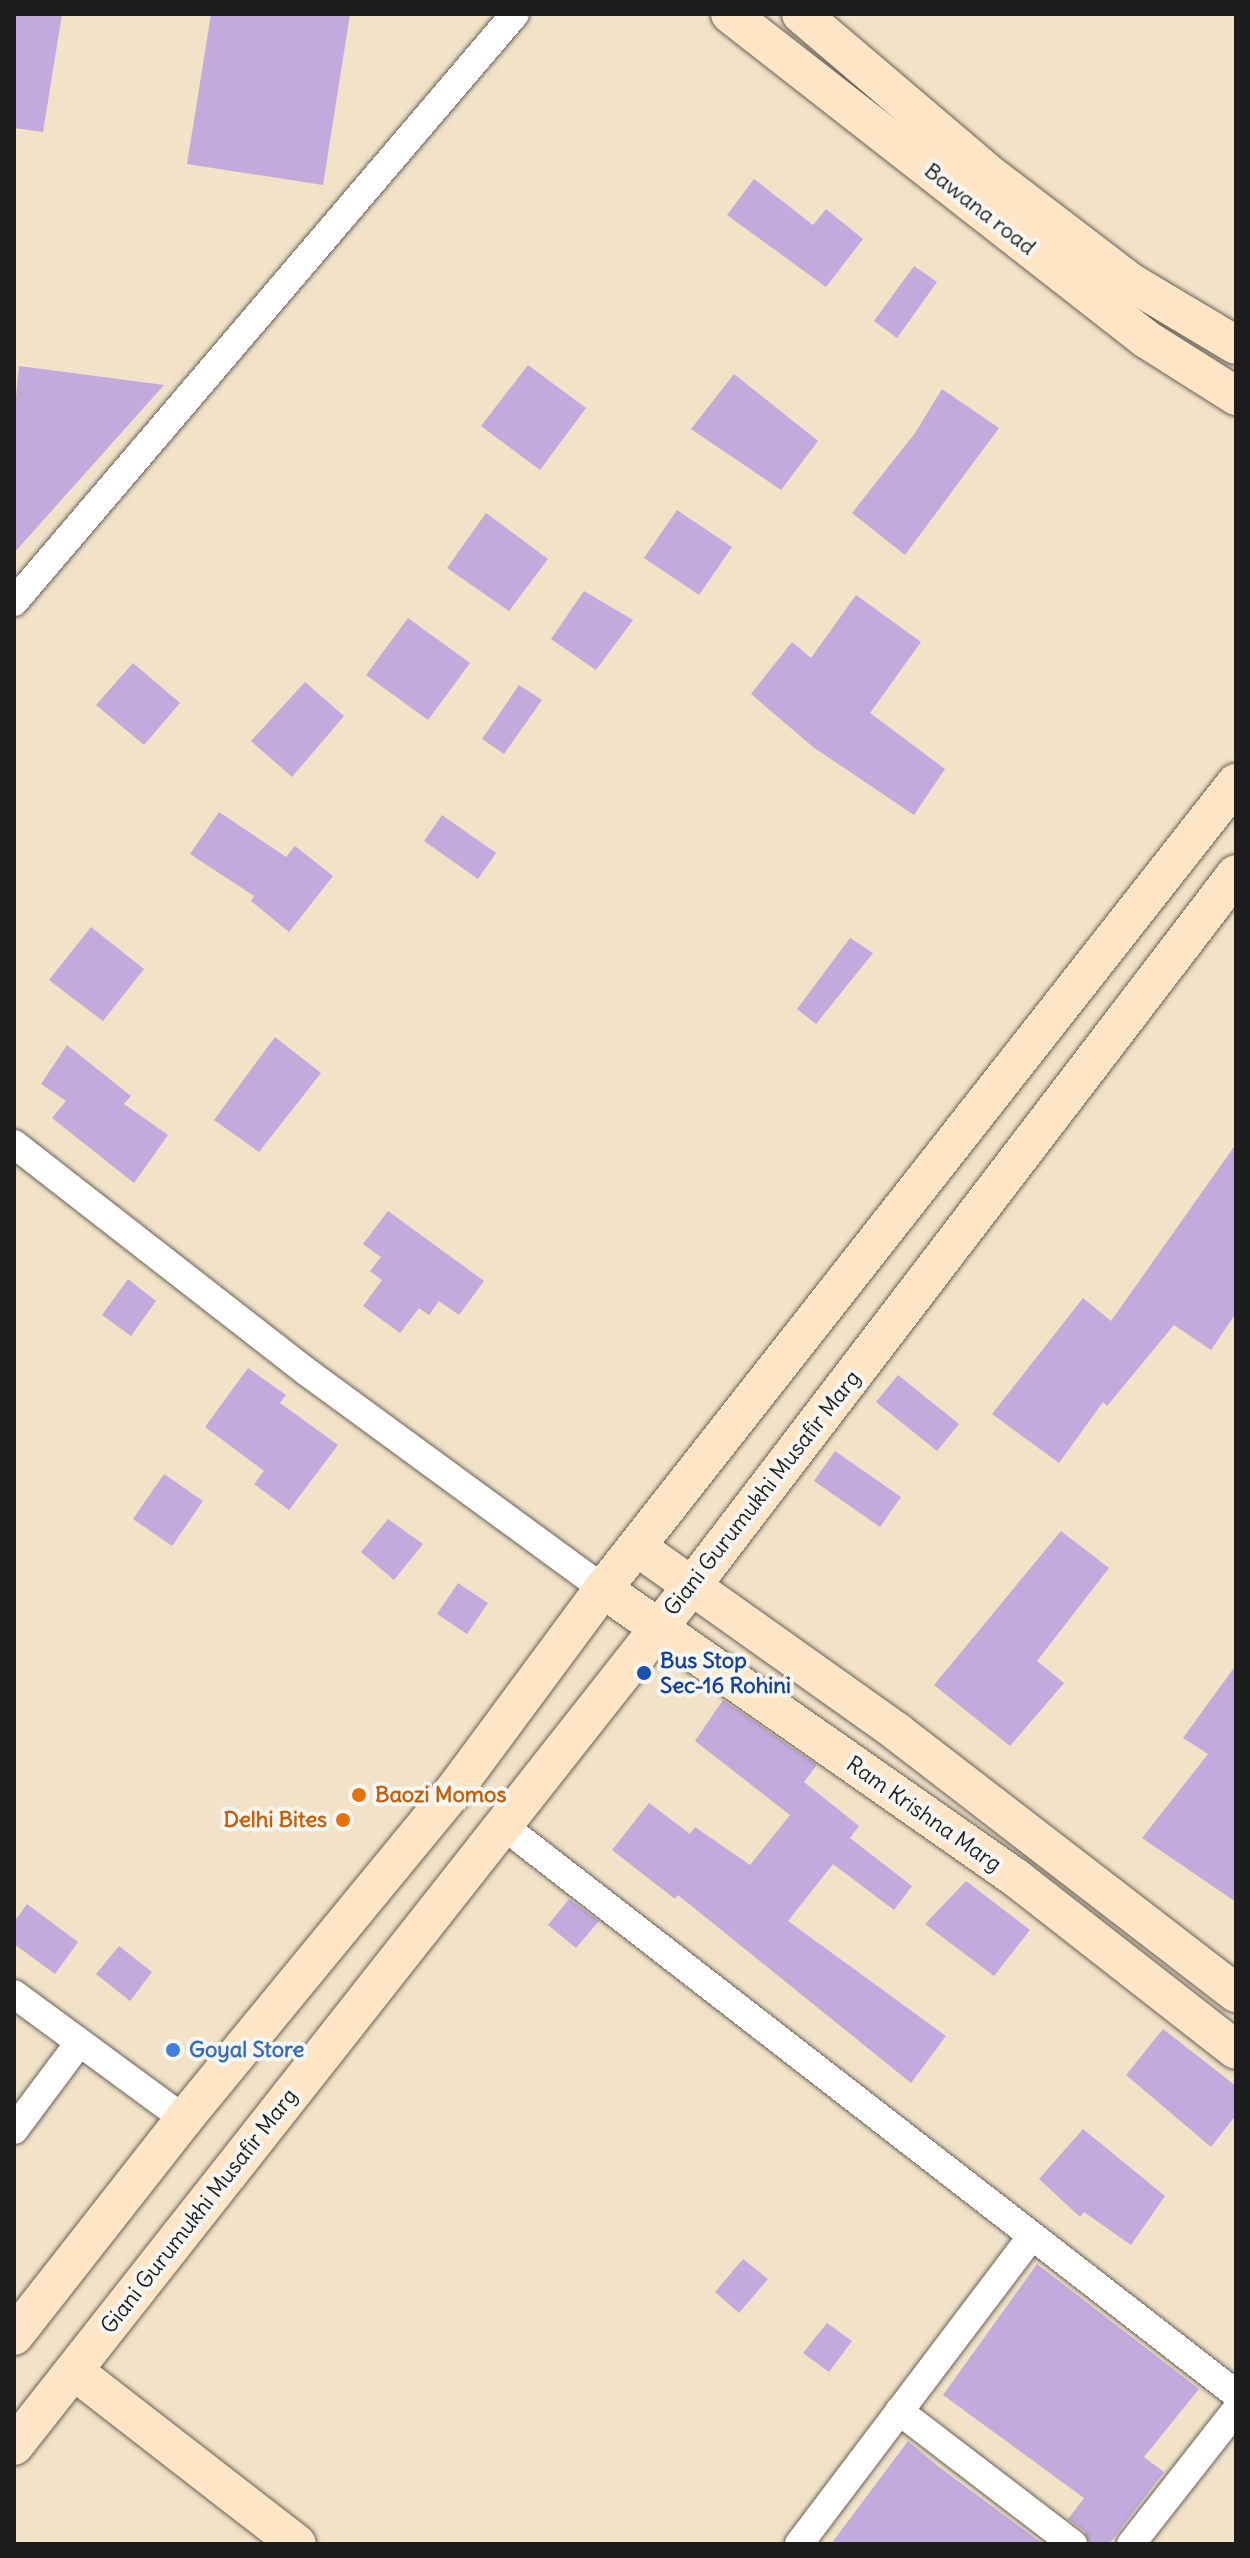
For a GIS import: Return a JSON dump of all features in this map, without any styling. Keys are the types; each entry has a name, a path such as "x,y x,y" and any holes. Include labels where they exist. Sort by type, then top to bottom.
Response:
{"street":[{"path":"14,602 515,14"},
{"name":"Bawana road","path":"730,14 1146,339 1236,396"},
{"name":"Bawana road","path":"801,14 984,170 1119,273 1236,345"},
{"path":"14,2336 184,2119 455,1789 603,1589 1236,783"},
{"name":"Giani Gurumukhi Musafir Marg","path":"14,2446 501,1824 691,1587 1236,874"},
{"path":"18,1156 603,1589"},
{"name":"Ram Krishna Marg","path":"637,1547 897,1732 1236,1993"},
{"name":"Ram Krishna Marg","path":"603,1589 1016,1878 1236,2050"},
{"path":"501,1824 1236,2394"},
{"path":"14,1994 184,2119"},
{"path":"14,2130 79,2043"},
{"path":"799,2544 1032,2236"},
{"path":"74,2371 297,2544"},
{"path":"1131,2544 1236,2410"},
{"path":"899,2411 1073,2544"}],"building":[{"path":"14,14 62,14 43,132 14,128"},
{"path":"211,14 350,14 323,185 187,164"},
{"path":"754,179 813,225 826,209 863,239 826,287 727,215"},
{"path":"914,266 937,282 897,338 874,321"},
{"path":"528,365 586,408 540,470 481,426"},
{"path":"19,366 164,385 14,553 14,417"},
{"path":"734,374 818,441 781,490 691,429"},
{"path":"942,389 999,428 905,555 852,513 915,433"},
{"path":"677,510 732,547 699,595 644,558"},
{"path":"486,513 548,559 509,611 447,568"},
{"path":"584,591 633,620 596,670 551,639"},
{"path":"856,595 921,642 870,713 945,769 914,815 813,747 751,694 792,642 811,658"},
{"path":"408,618 470,663 428,720 366,675"},
{"path":"133,663 180,703 144,745 96,705"},
{"path":"305,682 344,716 292,777 251,741"},
{"path":"519,685 542,700 504,754 482,739"},
{"path":"219,812 286,857 295,846 333,876 289,932 251,901 254,896 190,854"},
{"path":"442,815 496,853 478,879 424,841"},
{"path":"91,927 144,969 103,1021 49,980"},
{"path":"850,938 873,953 816,1024 797,1009"},
{"path":"275,1037 321,1073 259,1152 214,1120"},
{"path":"67,1045 131,1096 124,1104 168,1135 134,1183 52,1118 66,1101 41,1084"},
{"path":"1236,1144 1236,1313 1211,1350 1174,1325 1107,1406 1103,1402 1059,1463 992,1414 1083,1298 1111,1321"},
{"path":"388,1211 484,1281 459,1315 439,1301 429,1315 419,1308 400,1333 363,1306 382,1280 370,1271 381,1257 363,1244"},
{"path":"128,1279 156,1301 131,1336 102,1315"},
{"path":"248,1368 286,1395 280,1403 338,1445 289,1510 254,1484 264,1471 205,1427"},
{"path":"898,1375 959,1424 937,1451 876,1402"},
{"path":"835,1451 901,1497 880,1527 814,1481"},
{"path":"164,1474 203,1501 172,1546 133,1519"},
{"path":"388,1519 423,1544 394,1580 361,1552"},
{"path":"1061,1531 1109,1568 1037,1661 1064,1683 1010,1746 934,1685"},
{"path":"458,1583 488,1603 467,1634 437,1614"},
{"path":"1236,1665 1236,1902 1142,1838 1208,1754 1183,1738"},
{"path":"723,1700 817,1765 804,1782 859,1826 850,1838 912,1886 894,1910 833,1864 788,1921 946,2036 911,2083 678,1895 675,1899 612,1850 649,1803 690,1834 695,1827 750,1865 790,1815 695,1741"},
{"path":"966,1881 1030,1930 994,1976 925,1924"},
{"path":"569,1899 599,1921 576,1948 548,1925"},
{"path":"27,1904 78,1942 55,1974 14,1944 14,1922"},
{"path":"119,1946 152,1972 130,2001 96,1974"},
{"path":"1163,2029 1236,2086 1236,2115 1211,2147 1126,2075"},
{"path":"1083,2129 1165,2196 1131,2245 1084,2212 1080,2217 1039,2179"},
{"path":"743,2259 768,2279 739,2313 715,2292"},
{"path":"1037,2264 1199,2389 1144,2457 1164,2472 1109,2544 1090,2544 1084,2531 1068,2519 1084,2498 943,2395"},
{"path":"827,2323 852,2341 829,2372 803,2353"},
{"path":"908,2441 939,2467 1043,2544 831,2544"}],"place":[{"name":"Bus Stop Sec-16 Rohini","path":"644,1673"},
{"name":"Baozi Momos","path":"359,1795"},
{"name":"Delhi Bites","path":"343,1820"},
{"name":"Goyal Store","path":"173,2050"}]}
